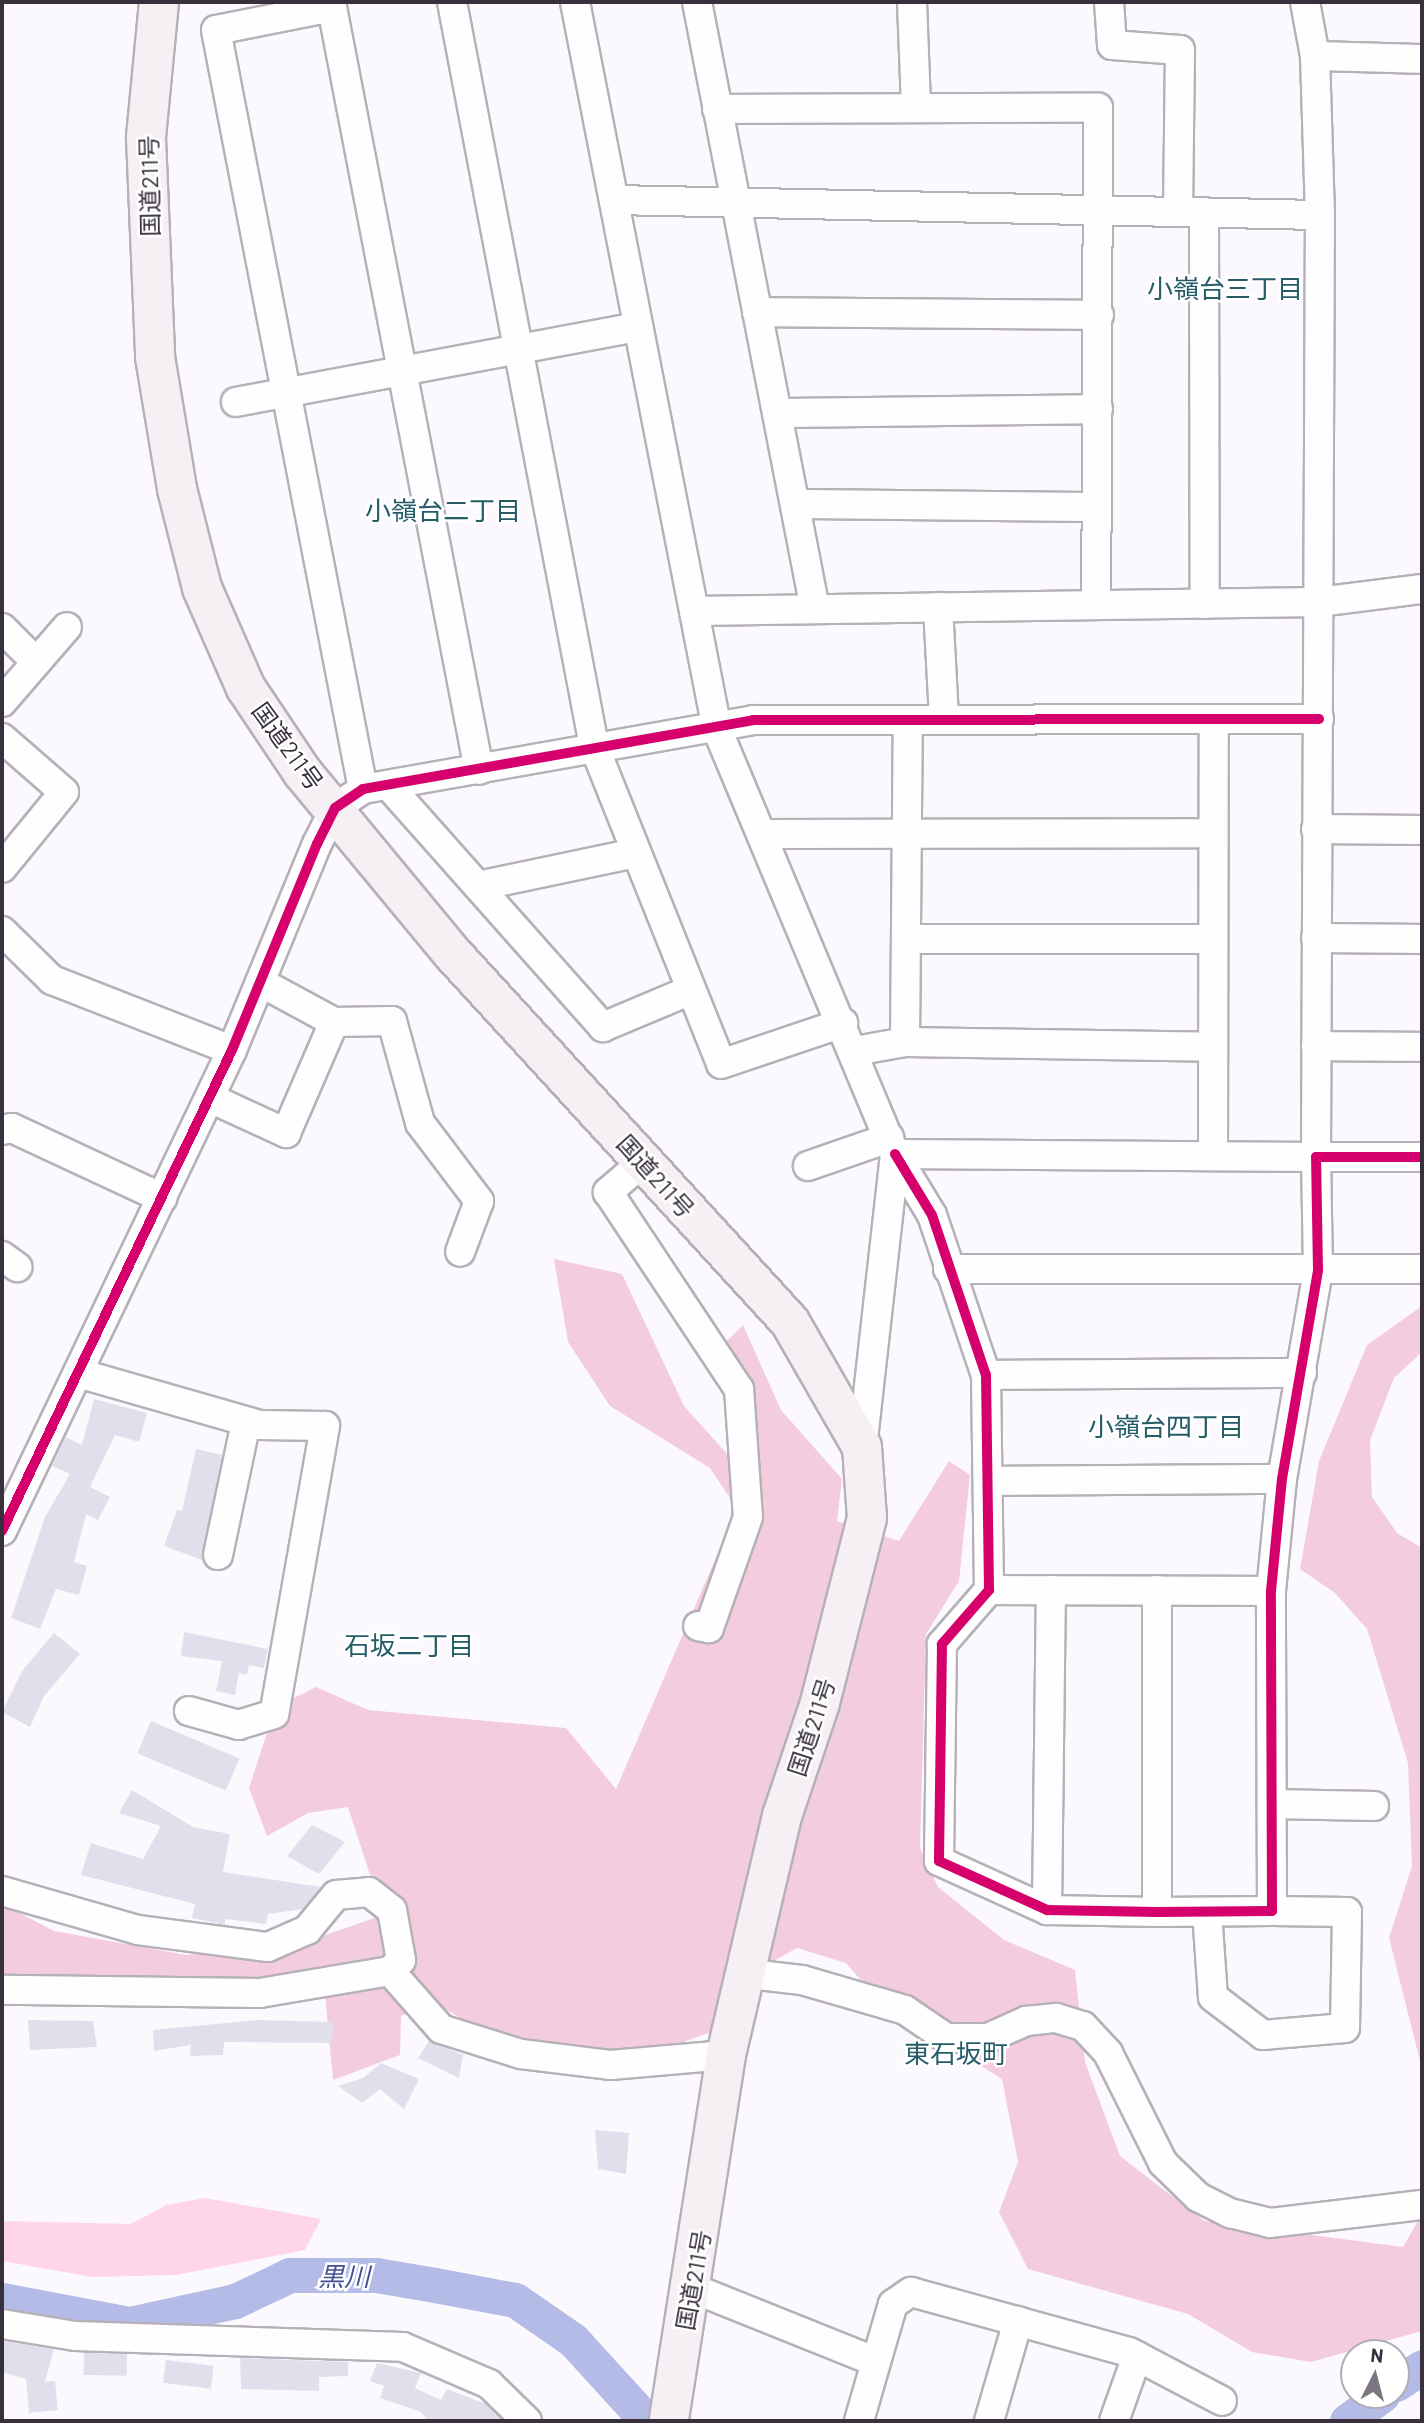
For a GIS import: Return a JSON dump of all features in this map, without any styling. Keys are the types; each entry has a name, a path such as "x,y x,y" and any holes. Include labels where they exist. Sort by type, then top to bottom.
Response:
{"highway":[{"name":"国道211号","path":"159,2 146,138 155,356 177,489 202,588 246,688 303,774 362,794 452,953 790,1322 862,1447 867,1518 820,1703 782,1816 750,1974 726,2055 671,2410"}],"street":[{"path":"452,2 516,349 594,746 721,1064 843,1023"},
{"path":"575,2 717,729 855,1051 892,1147 932,1215 948,1269 986,1374 989,1590 942,1644 939,1861 1047,1910 1347,1913 1345,2028 1263,2035 1213,1997 1207,1912"},
{"path":"697,2 815,609"},
{"path":"912,2 916,108"},
{"path":"1110,2 1112,45 1180,50 1191,212 1205,604"},
{"path":"1272,1911 1271,1591 1282,1479 1318,1270 1316,829 1319,719 1320,215 1315,56 1305,2"},
{"path":"2,1531 210,1098 260,982 362,794 216,30 331,4 479,770"},
{"path":"1315,56 1422,59"},
{"path":"717,109 1098,108 1100,206 1096,605"},
{"path":"614,200 1100,206 1191,212 1320,215"},
{"path":"757,313 1099,314"},
{"path":"236,402 638,327"},
{"path":"777,413 1098,409"},
{"path":"795,504 1097,507"},
{"path":"694,611 1319,602 1422,589"},
{"path":"937,607 944,719"},
{"path":"2,702 66,627"},
{"path":"2,628 36,662"},
{"path":"362,794 594,746 717,729 753,720 1319,719"},
{"path":"905,1042 908,720"},
{"path":"1213,1155 1214,720"},
{"path":"2,738 64,792 2,868"},
{"path":"362,794 478,886 603,1027 691,990"},
{"path":"1316,829 1422,830"},
{"path":"762,834 907,830 1213,833"},
{"path":"478,886 636,853"},
{"path":"2,931 52,980 232,1050"},
{"path":"1316,938 1422,939"},
{"path":"906,939 1213,939"},
{"path":"260,982 334,1023 392,1021 421,1123 479,1201 460,1252"},
{"path":"210,1098 286,1133 334,1023"},
{"path":"855,1051 905,1042 1213,1047"},
{"path":"1316,1046 1422,1047"},
{"path":"2,1130 12,1128 162,1198"},
{"path":"862,1447 892,1147"},
{"path":"808,1166 892,1147 1422,1157"},
{"path":"644,1161 608,1192 739,1389 748,1517 709,1628 698,1626"},
{"path":"948,1269 1422,1269"},
{"path":"78,1373 246,1422 325,1426 274,1714 239,1725 188,1711"},
{"path":"986,1374 1302,1373"},
{"path":"218,1555 246,1422"},
{"path":"988,1481 1282,1479"},
{"path":"989,1590 1271,1591"},
{"path":"1047,1910 1051,1590"},
{"path":"1157,1590 1157,1912"},
{"path":"1272,1804 1374,1806"},
{"path":"2,1891 138,1930 268,1947 307,1930 336,1895 369,1892 391,1910 401,1960 390,1970 260,1993 2,1990"},
{"path":"390,1970 441,2029 521,2054 611,2065 726,2055"},
{"path":"750,1974 802,1980 905,2010 946,2038 988,2038 1026,2021 1056,2018 1083,2026 1108,2053 1163,2163 1198,2197 1230,2213 1270,2223 1422,2205"},
{"path":"692,2288 876,2362"},
{"path":"859,2421 893,2304 911,2292 1136,2356 1222,2401"},
{"path":"989,2421 1018,2321"},
{"path":"2,2324 75,2336 403,2347 489,2384 527,2421"},
{"path":"1114,2421 1136,2356"}],"shaded area":[{"path":"554,1259 622,1274 684,1406 729,1456 722,1346 743,1325 781,1410 842,1479 837,1521 899,1541 949,1461 970,1475 959,1581 926,1634 920,1848 938,1887 1004,1940 1075,1970 1085,2062 1120,2156 1204,2221 1403,2247 1422,2214 1422,2331 1393,2339 1340,2339 1340,2354 1311,2362 1252,2352 1188,2314 1028,2269 999,2212 1018,2162 1002,2079 879,2001 846,1963 797,1948 750,1974 714,2031 606,2070 497,2039 431,2001 401,2016 400,2055 333,2080 325,1994 192,2006 2,1994 2,1904 54,1931 186,1955 300,1944 383,1915 348,1807 308,1813 267,1836 249,1788 266,1736 290,1700 316,1687 368,1710 566,1728 616,1789 737,1509 710,1468 610,1406 568,1342"},
{"path":"1422,1306 1422,1352 1394,1378 1370,1440 1372,1497 1397,1533 1422,1548 1422,2069 1389,1938 1412,1866 1408,1763 1367,1629 1335,1593 1300,1569 1319,1461 1367,1345"},
{"path":"205,2198 321,2219 305,2250 176,2275 92,2277 2,2261 2,2221 131,2224 166,2205"}],"building":[{"path":"94,1399 147,1413 139,1442 115,1435 90,1487 110,1497 98,1520 86,1514 74,1562 87,1566 79,1595 56,1589 40,1629 11,1618 45,1517 70,1474 52,1466 66,1437 82,1445"},
{"path":"196,1449 222,1455 202,1560 164,1546 177,1510 182,1511"},
{"path":"184,1632 268,1649 264,1668 249,1665 247,1675 239,1673 235,1695 216,1691 222,1661 181,1656"},
{"path":"54,1633 80,1654 44,1696 30,1727 2,1712 22,1671"},
{"path":"151,1721 239,1759 226,1791 137,1753"},
{"path":"132,1790 193,1827 230,1834 223,1872 321,1887 303,1909 268,1914 266,1924 225,1919 225,1925 192,1918 195,1904 81,1875 91,1843 143,1859 161,1826 119,1813"},
{"path":"312,1825 345,1842 319,1874 287,1856"},
{"path":"28,2020 93,2021 97,2047 30,2050"},
{"path":"258,2020 333,2022 332,2043 224,2042 223,2055 190,2056 191,2045 154,2051 153,2030"},
{"path":"429,2041 463,2055 459,2078 418,2058"},
{"path":"381,2063 419,2079 404,2109 380,2089 362,2103 338,2086 363,2078"},
{"path":"595,2130 629,2133 626,2174 598,2169"},
{"path":"2,2341 54,2349 45,2382 55,2381 58,2410 29,2413 26,2379 2,2372"},
{"path":"84,2353 127,2354 127,2376 84,2375"},
{"path":"240,2358 348,2362 348,2376 319,2377 319,2391 241,2389"},
{"path":"166,2360 214,2366 211,2389 163,2383"},
{"path":"377,2363 421,2373 415,2388 441,2400 447,2389 486,2404 503,2421 428,2421 421,2412 380,2398 384,2386 370,2381"}],"waterway":[{"name":"黒川","path":"2,2300 129,2324 235,2301 290,2275 376,2275 515,2300 573,2340 647,2421"},
{"name":"黒川","path":"1410,2375 1422,2367"},
{"name":"黒川","path":"1347,2421 1363,2409"}],"cycle path":[{"path":"2,1531 232,1050 317,844 335,808 363,789 753,720 1319,719"},
{"path":"895,1154 932,1215 986,1375 989,1590 942,1644 939,1861 1047,1910 1157,1912 1272,1911 1271,1591 1282,1479 1318,1270 1316,1157 1422,1157"}],"district":[{"name":"小嶺台三丁目","path":"1225,288"},
{"name":"小嶺台二丁目","path":"443,510"},
{"name":"小嶺台四丁目","path":"1166,1426"},
{"name":"石坂二丁目","path":"409,1645"},
{"name":"東石坂町","path":"956,2053"}]}
